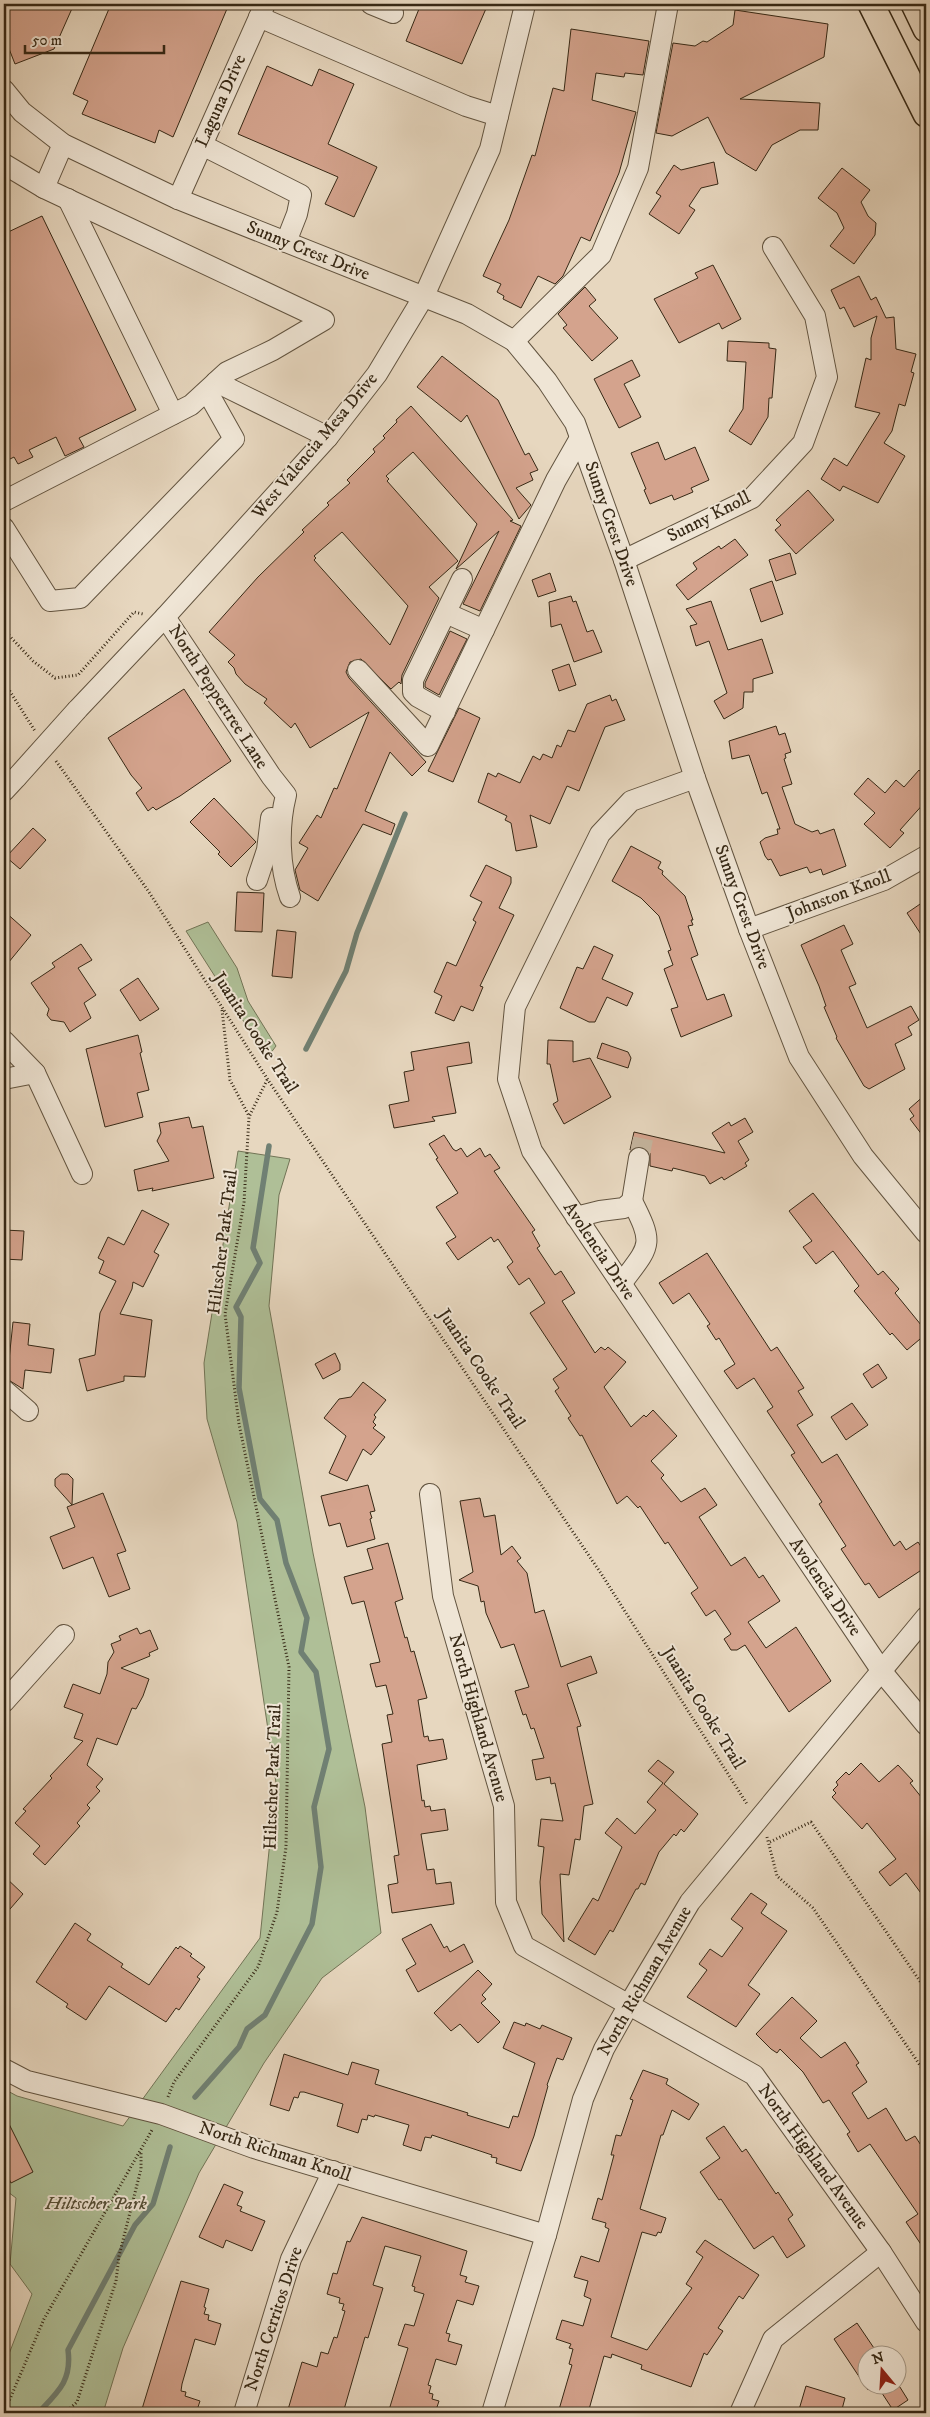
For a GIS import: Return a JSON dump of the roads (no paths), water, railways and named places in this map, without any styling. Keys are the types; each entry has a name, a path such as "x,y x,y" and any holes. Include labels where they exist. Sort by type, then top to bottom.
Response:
{"main road":[{"path":"871,4 926,114"},
{"path":"914,4 926,29"}],"street":[{"path":"371,4 393,13"},
{"name":"West Valencia Mesa Drive","path":"10,784 165,617 328,436 377,374 424,296 490,149 526,4"},
{"path":"514,341 601,255 638,168 668,4"},
{"path":"262,10 466,106 498,116"},
{"name":"Laguna Drive","path":"178,199 262,10"},
{"name":"Sunny Crest Drive","path":"6,96 22,112 62,144 178,199 467,314 514,341 547,381 575,423 624,560 695,778 749,928 799,1057 863,1156 926,1233"},
{"path":"44,188 62,144"},
{"path":"202,145 301,195 297,214 286,242"},
{"path":"4,164 44,188 324,320 273,350 227,372 191,405 4,501"},
{"path":"68,199 174,414"},
{"name":"Sunny Knoll","path":"624,560 752,498 803,443 827,377 815,316 773,247"},
{"path":"211,387 328,436"},
{"path":"4,528 50,601 80,598 234,439 211,387"},
{"path":"358,670 428,746 556,480 580,438"},
{"path":"445,712 418,697 413,692 413,680 462,579"},
{"path":"446,613 484,630"},
{"name":"North Peppertree Lane","path":"165,617 271,776 286,795 282,811 282,855 285,884 290,897"},
{"path":"257,880 272,828 271,776"},
{"name":"Avolencia Drive","path":"695,778 631,801 600,834 515,1007 508,1079 532,1151 883,1672 926,1724"},
{"name":"Johnston Knoll","path":"749,928 884,880 926,856"},
{"path":"4,1041 35,1073 82,1174"},
{"path":"4,1079 35,1073"},
{"path":"621,1284 646,1251 646,1230 632,1201 639,1158"},
{"path":"576,1217 624,1208 632,1201"},
{"path":"4,1390 28,1412"},
{"name":"North Highland Avenue","path":"430,1494 443,1596 504,1806 506,1902 524,1946 754,2075 882,2252 926,2322"},
{"name":"North Richman Avenue","path":"492,2413 546,2235 583,2098 604,2049 690,1902 926,1618"},
{"path":"4,1702 64,1635"},
{"name":"North Richman Knoll","path":"4,2069 27,2081 160,2114 254,2148 546,2235"},
{"name":"North Cerritos Drive","path":"244,2413 291,2259 333,2171"},
{"path":"740,2413 773,2339 882,2252"}],"waterway":[{"path":"306,1049 346,971 357,933 405,814"},
{"path":"195,2097 239,2047 247,2029 265,2015 312,1924 321,1867 314,1807 329,1749 316,1672 301,1652 307,1618 286,1563 277,1520 260,1499 239,1388 241,1317 236,1307 260,1263 253,1248 269,1146"},
{"path":"38,2413 52,2399 66,2378 69,2361 68,2350 135,2225 153,2204 170,2147"}],"tunnel":[{"path":"639,1158 644,1134"}],"park label":[{"name":"Hiltscher Park","path":"96,2204"}]}
